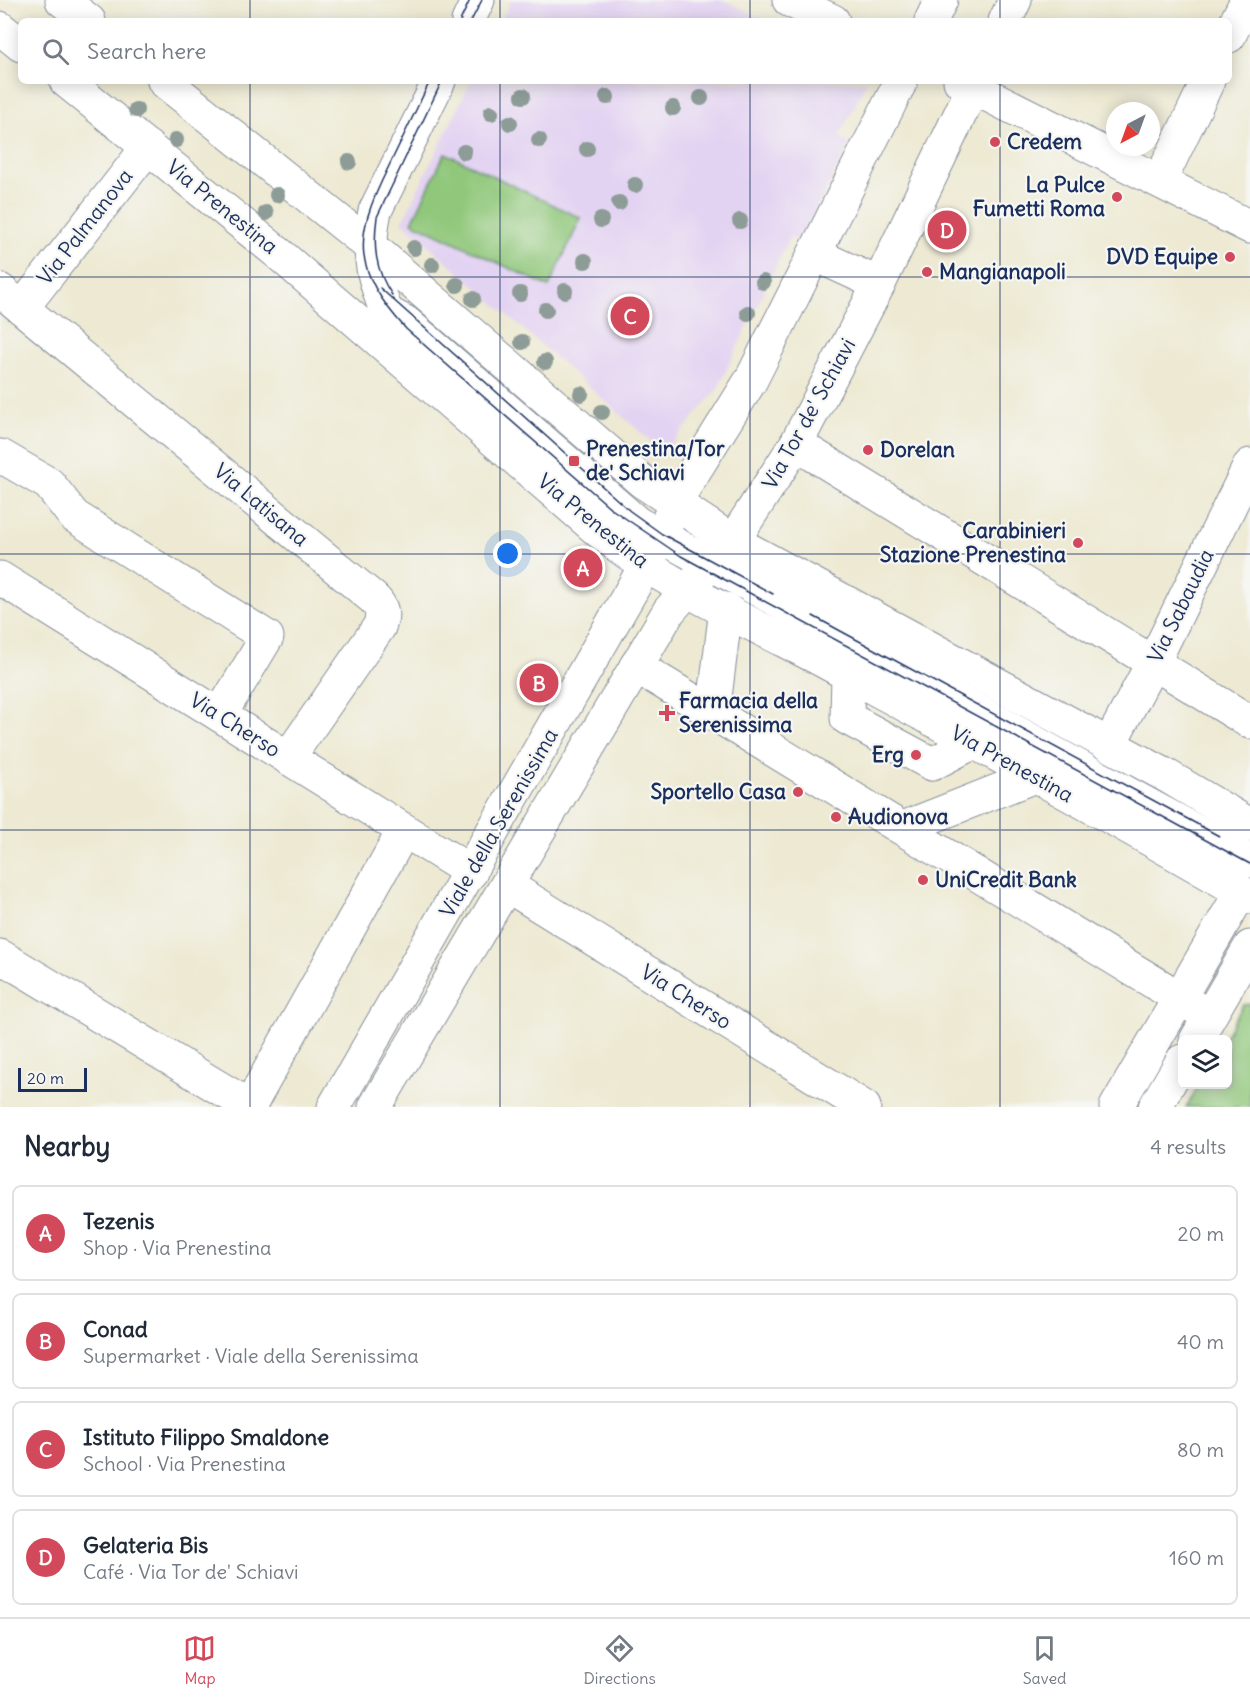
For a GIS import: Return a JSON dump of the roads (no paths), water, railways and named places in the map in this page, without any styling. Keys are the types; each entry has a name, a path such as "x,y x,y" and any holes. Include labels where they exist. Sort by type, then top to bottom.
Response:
{"street":[{"path":"62,0 85,18"},
{"path":"469,18 478,0"},
{"path":"789,0 827,18"},
{"path":"932,18 941,0"},
{"path":"1006,18 1015,0"},
{"path":"1232,30 1246,0"},
{"path":"0,28 18,43"},
{"name":"Via Prenestina","path":"70,84 403,359 607,537 653,551 687,589 974,742 1246,894"},
{"path":"168,84 369,245 603,451 675,504 731,540 1109,745 1250,825"},
{"path":"403,359 373,272 369,245 375,211 438,84"},
{"path":"675,504 751,380 899,84"},
{"name":"Via Tor de' Schiavi","path":"731,540 796,444 879,284 970,84"},
{"path":"972,84 1250,227"},
{"path":"1160,181 1207,84"},
{"name":"Via Palmanova","path":"11,299 148,147"},
{"path":"814,254 879,284"},
{"name":"Via Latisana","path":"11,299 379,604 383,615 379,627 288,758"},
{"path":"385,308 405,322 628,516 653,551 709,564 1250,861"},
{"path":"796,444 1250,722"},
{"path":"0,459 2,456 49,484 74,516 267,637 220,715"},
{"name":"Via Sabaudia","path":"1109,745 1153,662 1250,465"},
{"name":"Viale della Serenissima","path":"334,1107 471,872 653,551 675,504"},
{"name":"Viale della Serenissima","path":"375,1107 669,611 731,540"},
{"name":"Via Cherso","path":"0,578 471,872"},
{"path":"713,713 726,609"},
{"path":"636,666 1179,999 1202,1028 1250,947"},
{"path":"903,828 1035,776"},
{"path":"0,956 250,1107 404,830"},
{"name":"Via Cherso","path":"508,886 864,1107"},
{"path":"1116,1107 1179,999 1246,894"},
{"path":"1155,1107 1178,1068"}],"tram line":[{"path":"461,18 470,0"},
{"path":"473,18 482,0"},
{"path":"429,84 377,193 368,214 364,234 367,270 388,308 406,329 613,510 681,556 1250,864"},
{"path":"392,295 386,286 377,258 375,238 377,217 441,84"},
{"path":"380,288 630,511 662,534 773,594"},
{"path":"813,616 1219,836"}],"place":[{"name":"Credem","path":"995,142"},
{"name":"La Pulce Fumetti Roma","path":"1117,197"},
{"name":"Gelateria Bis","path":"947,230"},
{"name":"DVD Equipe","path":"1230,257"},
{"name":"Mangianapoli","path":"927,272"},
{"name":"Istituto Filippo Smaldone","path":"630,316"},
{"name":"Dorelan","path":"868,450"},
{"name":"Prenestina/Tor de' Schiavi","path":"574,461"},
{"name":"Carabinieri Stazione Prenestina","path":"1078,543"},
{"name":"Tezenis","path":"583,568"},
{"name":"Conad","path":"539,683"},
{"name":"Farmacia della Serenissima","path":"667,713"},
{"name":"Erg","path":"916,755"},
{"name":"Sportello Casa","path":"798,792"},
{"name":"Audionova","path":"836,817"},
{"name":"UniCredit Bank","path":"923,880"}]}
